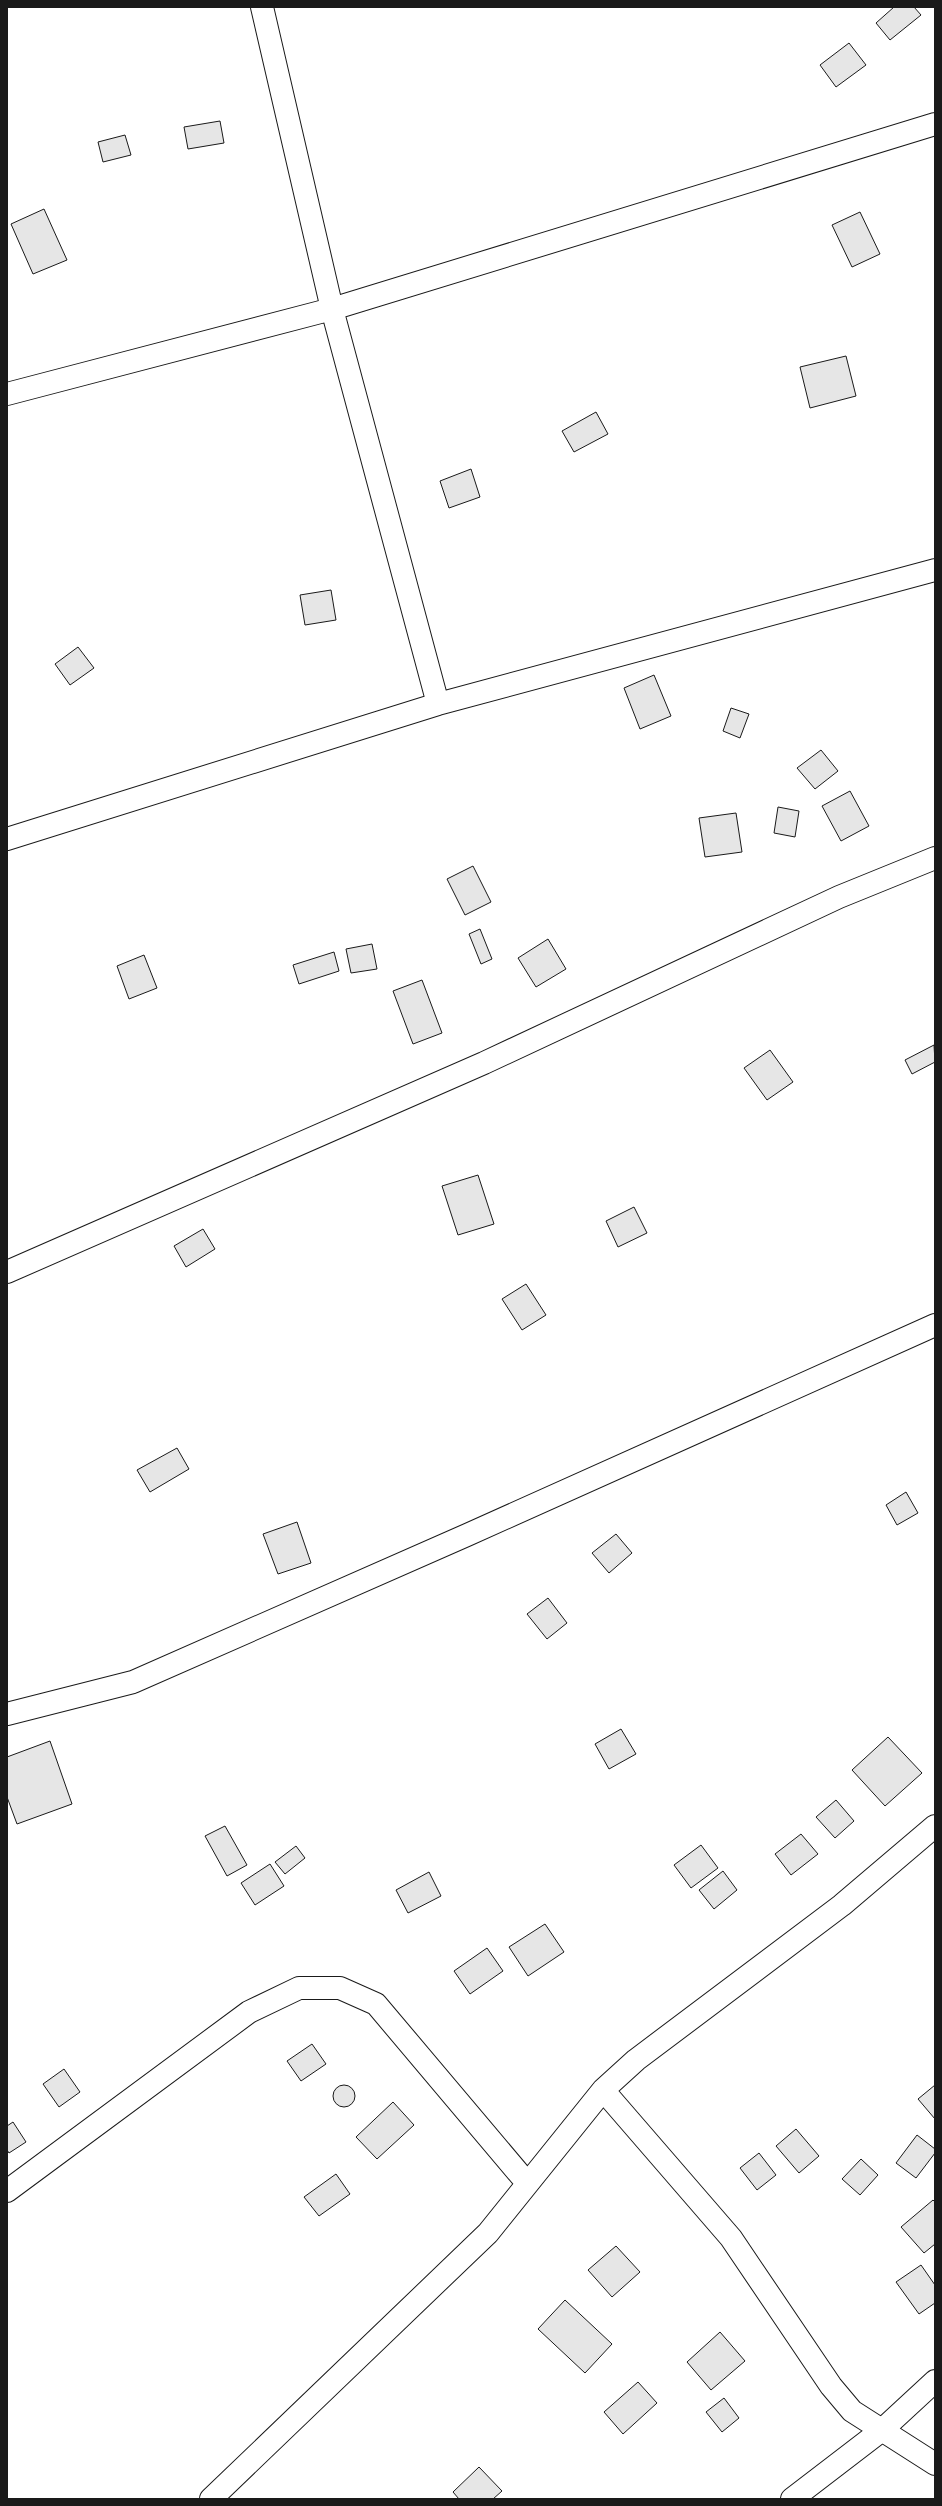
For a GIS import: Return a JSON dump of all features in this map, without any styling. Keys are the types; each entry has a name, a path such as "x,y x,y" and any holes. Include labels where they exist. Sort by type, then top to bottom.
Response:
{"street":[{"path":"262,7 332,309 438,704"},
{"path":"7,394 332,309 935,124"},
{"path":"7,839 438,704 935,570"},
{"path":"7,1272 484,1063 839,897 935,858"},
{"path":"7,1714 133,1682 467,1535 935,1325"},
{"path":"211,2499 488,2233 527,2182 603,2090 636,2060 830,1914 935,1826"},
{"path":"7,2191 249,2012 300,1988 340,1988 376,2004 527,2182"},
{"path":"603,2090 731,2238 831,2386 852,2411 935,2464"},
{"path":"792,2499 882,2430 935,2381"}],"building":[{"path":"894,7 914,7 921,15 890,40 876,23"},
{"path":"849,43 866,65 836,87 820,65"},
{"path":"220,121 224,143 188,149 184,127"},
{"path":"125,135 131,155 103,162 98,142"},
{"path":"44,209 67,260 33,274 11,224"},
{"path":"860,212 880,254 852,267 832,225"},
{"path":"846,356 856,396 810,408 800,367"},
{"path":"596,412 608,434 574,452 562,431"},
{"path":"471,469 480,497 449,508 440,481"},
{"path":"331,590 336,620 305,625 300,595"},
{"path":"78,647 94,668 70,685 55,664"},
{"path":"654,675 671,716 640,729 624,688"},
{"path":"731,708 749,714 740,738 723,731"},
{"path":"821,750 838,771 815,789 797,768"},
{"path":"850,791 869,826 841,841 822,806"},
{"path":"778,807 799,811 795,837 774,833"},
{"path":"736,813 742,852 705,857 699,818"},
{"path":"473,866 491,902 465,915 447,879"},
{"path":"480,929 492,959 481,964 469,934"},
{"path":"548,939 566,969 536,987 518,958"},
{"path":"372,944 377,969 351,973 346,949"},
{"path":"334,952 339,971 299,984 293,965"},
{"path":"144,955 157,988 129,999 117,966"},
{"path":"422,980 442,1033 413,1044 393,991"},
{"path":"934,1045 935,1062 912,1074 905,1060"},
{"path":"770,1050 793,1082 767,1100 744,1068"},
{"path":"478,1175 494,1224 458,1235 442,1186"},
{"path":"634,1207 647,1233 618,1247 606,1221"},
{"path":"203,1229 215,1249 186,1267 174,1246"},
{"path":"526,1284 546,1315 522,1330 502,1299"},
{"path":"177,1448 189,1469 150,1492 137,1470"},
{"path":"906,1492 918,1513 897,1525 886,1505"},
{"path":"297,1522 311,1563 278,1574 263,1534"},
{"path":"616,1534 632,1553 609,1573 592,1553"},
{"path":"548,1598 567,1623 547,1639 527,1614"},
{"path":"621,1729 636,1754 609,1769 595,1744"},
{"path":"888,1737 922,1773 885,1806 852,1770"},
{"path":"50,1741 72,1804 17,1824 7,1797 7,1757"},
{"path":"836,1800 854,1821 835,1838 816,1817"},
{"path":"225,1826 247,1865 227,1876 205,1836"},
{"path":"801,1834 818,1854 791,1875 775,1854"},
{"path":"701,1845 718,1868 691,1888 674,1865"},
{"path":"296,1846 305,1858 285,1874 275,1862"},
{"path":"270,1864 284,1886 255,1905 241,1883"},
{"path":"723,1871 737,1890 714,1909 699,1890"},
{"path":"429,1872 441,1896 408,1913 396,1890"},
{"path":"545,1924 564,1952 528,1976 509,1947"},
{"path":"487,1948 503,1971 470,1994 454,1971"},
{"path":"312,2044 326,2064 301,2081 287,2061"},
{"path":"64,2069 80,2092 59,2107 43,2084"},
{"path":"340,2085 348,2085 355,2092 355,2100 348,2107 340,2107 333,2100 333,2092"},
{"path":"935,2085 935,2119 918,2099"},
{"path":"393,2102 414,2125 377,2159 356,2137"},
{"path":"13,2122 26,2142 9,2153 7,2150 7,2126"},
{"path":"796,2129 819,2156 799,2173 776,2146"},
{"path":"917,2135 935,2149 935,2153 916,2178 896,2163"},
{"path":"759,2153 776,2175 757,2190 740,2168"},
{"path":"861,2159 878,2175 860,2195 842,2179"},
{"path":"336,2174 350,2194 319,2216 304,2197"},
{"path":"933,2200 935,2202 935,2244 924,2253 901,2227"},
{"path":"616,2246 640,2272 612,2297 588,2270"},
{"path":"921,2265 935,2285 935,2303 919,2314 896,2282"},
{"path":"565,2300 612,2344 585,2373 538,2329"},
{"path":"720,2332 745,2361 711,2390 687,2362"},
{"path":"638,2382 657,2403 623,2434 604,2412"},
{"path":"724,2398 739,2418 722,2432 706,2412"},
{"path":"479,2467 502,2491 493,2499 459,2499 453,2492"}]}
